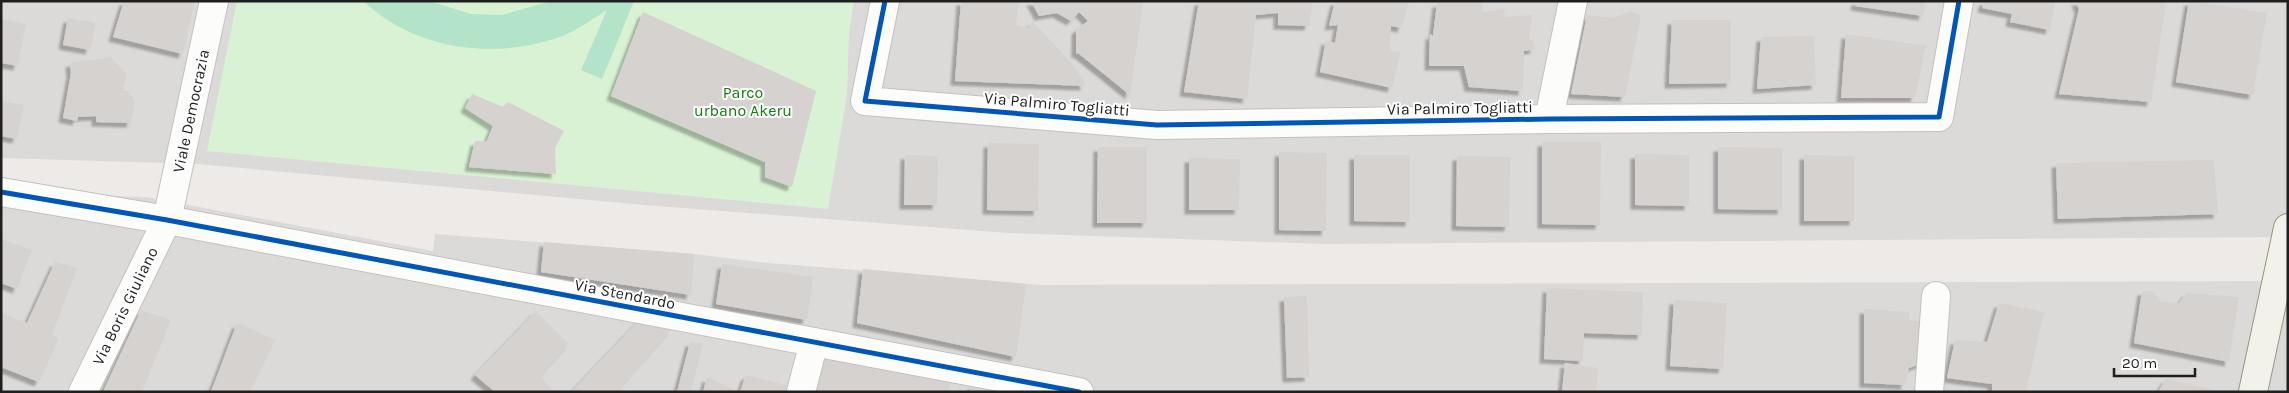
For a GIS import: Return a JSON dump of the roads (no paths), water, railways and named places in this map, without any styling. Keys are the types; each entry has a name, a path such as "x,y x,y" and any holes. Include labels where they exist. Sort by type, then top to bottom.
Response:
{"main road":[{"path":"2253,392 2282,282 2288,228"}],"street":[{"name":"Viale Democrazia","path":"167,220 214,1"},
{"name":"Via Palmiro Togliatti","path":"885,1 865,101 1157,124 1549,119 1939,118 1959,1"},
{"path":"1549,119 1573,1"},
{"name":"Via Stendardo","path":"1,192 167,220 1079,392"},
{"name":"Via Boris Giuliano","path":"83,392 167,220"},
{"path":"1929,392 1936,296"},
{"path":"801,392 814,342"}],"park label":[{"name":"Parco urbano Akeru","path":"743,101"}]}
